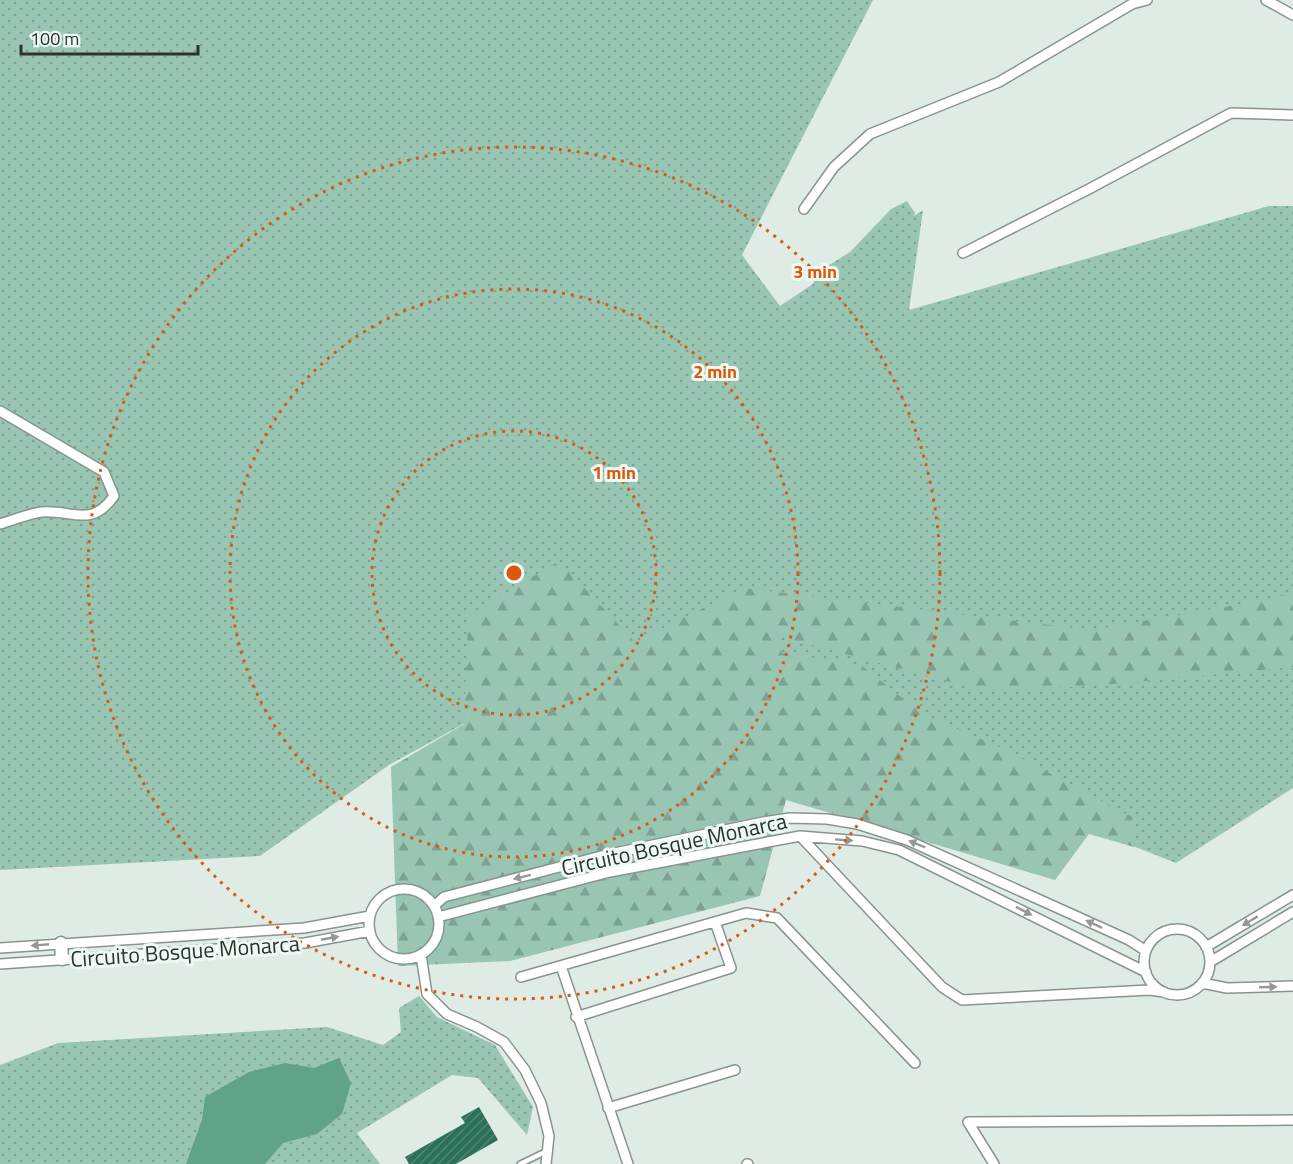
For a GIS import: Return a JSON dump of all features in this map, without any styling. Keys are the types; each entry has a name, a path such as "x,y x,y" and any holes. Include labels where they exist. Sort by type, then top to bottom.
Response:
{"street":[{"path":"804,209 834,167 870,134 999,82 1132,4 1147,0"},
{"path":"1266,0 1293,15"},
{"path":"963,253 1231,113 1293,115"},
{"path":"0,411 104,472 114,496 105,509 83,516 41,512 0,524"},
{"name":"Circuito Bosque Monarca","path":"434,906 444,897 605,855 763,822 790,818 827,819 857,824 907,840 1119,936 1146,951"},
{"path":"800,836 942,987 962,999 1149,990 1174,995 1185,994 1202,983 1208,973 1210,962 1206,946 1193,933 1175,929 1157,936 1146,951 1144,965 1146,972 1150,980 1164,992"},
{"name":"Circuito Bosque Monarca","path":"438,916 610,872 800,836 862,841 900,850 1146,972"},
{"path":"404,889 416,891 434,906 438,916 439,928 430,948 421,955 409,959 396,958 384,953 375,943 370,931 370,916 374,905 382,896 393,891 404,889"},
{"path":"1206,946 1293,895"},
{"path":"1210,962 1293,912"},
{"path":"521,977 746,913 777,918 915,1062"},
{"name":"Circuito Bosque Monarca","path":"0,948 304,928 370,916"},
{"path":"576,1017 731,968 715,922"},
{"name":"Circuito Bosque Monarca","path":"0,964 305,943 370,931"},
{"path":"61,943 62,959"},
{"path":"421,955 427,994 447,1014 504,1042 525,1070 541,1102 549,1136 548,1159"},
{"path":"561,966 576,1017 628,1164"},
{"path":"1202,983 1227,988 1293,986"},
{"path":"608,1108 735,1070"},
{"path":"994,1164 968,1122 1293,1120"}],"lane":[{"path":"520,1164 548,1159"}],"green space":[{"path":"0,0 873,0 742,255 780,306 813,284 818,272 850,252 891,209 907,201 915,213 914,216 923,210 909,310 1269,206 1293,206 1293,788 1176,863 614,641 389,765 260,856 0,870"},
{"path":"559,561 635,642 744,588 1091,630 1270,599 1293,591 1293,667 1103,685 989,692 774,635 782,653 861,665 921,713 1004,749 1132,817 1134,847 1089,834 1055,880 786,800 760,896 510,961 398,966 391,767 464,724 468,616"},
{"path":"419,996 437,1017 495,1045 533,1107 527,1135 478,1078 452,1075 357,1133 380,1164 0,1164 0,1065 58,1043 327,1027 383,1045 401,1032 399,1008"}],"shaded area":[{"path":"339,1058 351,1083 342,1114 317,1134 283,1143 265,1164 186,1164 202,1120 205,1097 249,1072 285,1063 314,1068"}],"building":[{"path":"479,1107 498,1140 456,1164 409,1164 405,1157 465,1123 461,1117"}]}
